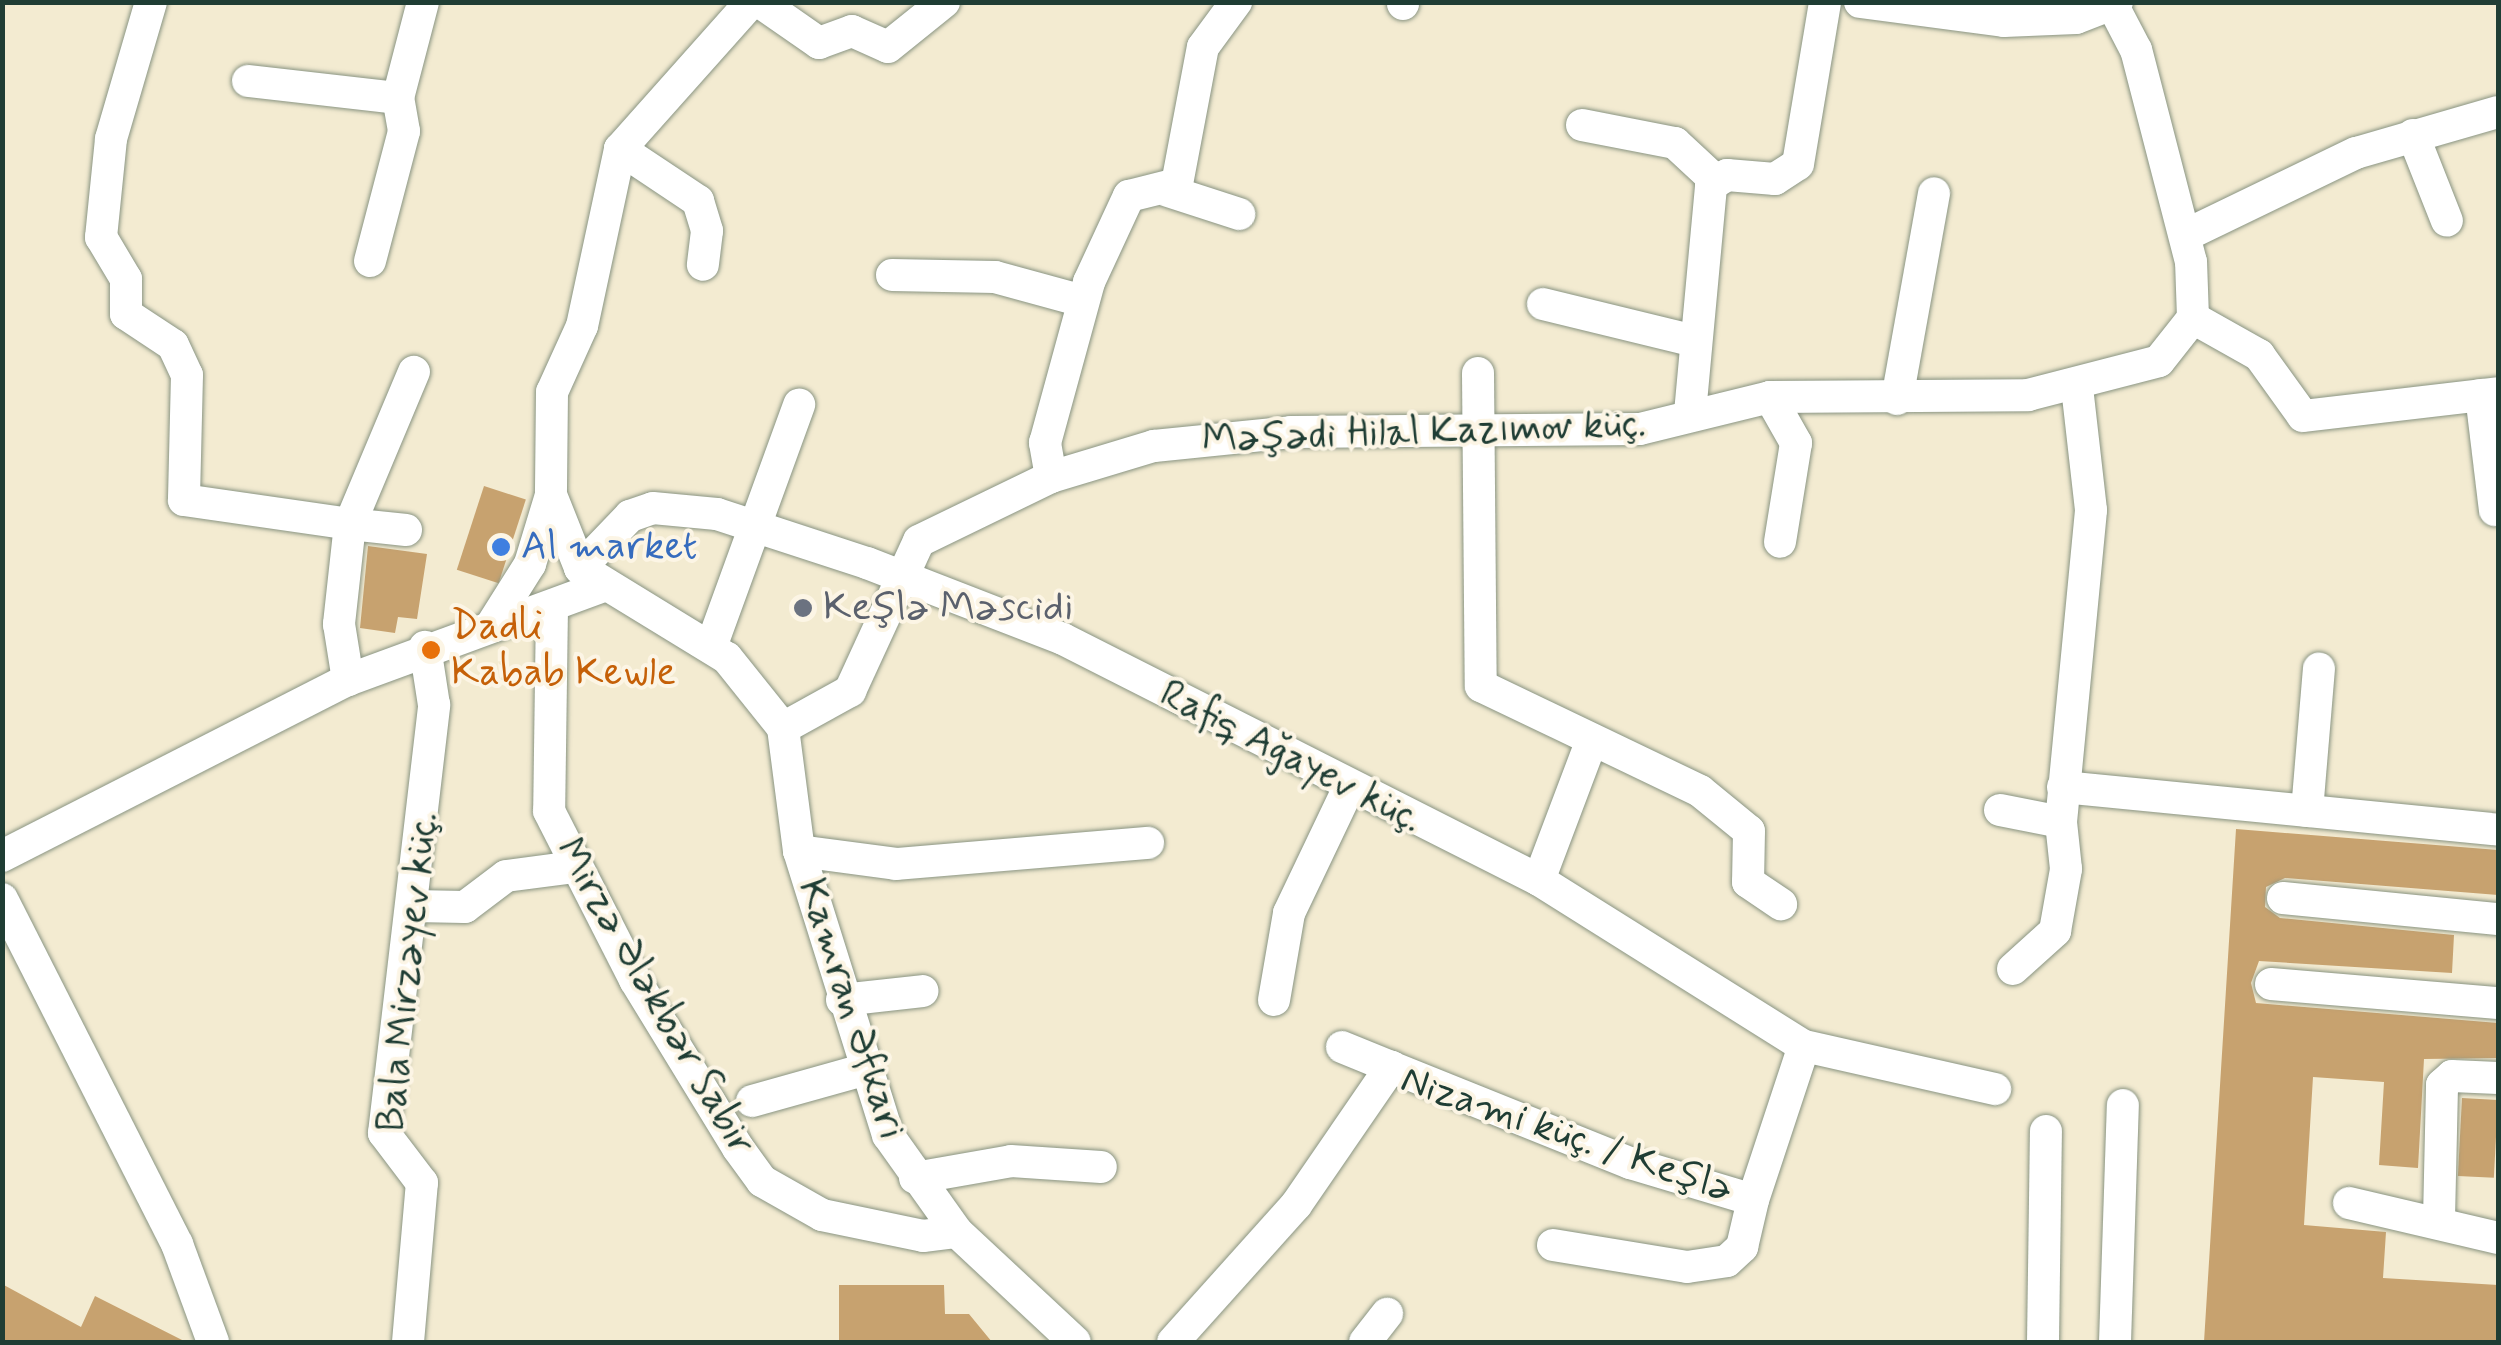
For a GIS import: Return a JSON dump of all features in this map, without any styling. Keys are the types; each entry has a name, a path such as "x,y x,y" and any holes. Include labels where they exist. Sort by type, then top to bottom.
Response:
{"street":[{"path":"151,2 111,139 99,222 126,280 126,314 173,345 187,376 184,500 406,530"},
{"path":"370,261 404,131 398,98 423,2"},
{"path":"491,626 530,564 551,495 552,392 582,326 620,149 751,2"},
{"path":"760,2 819,43 852,31 888,47 944,2"},
{"path":"1168,191 1182,172 1203,47 1236,2"},
{"path":"1582,125 1675,143 1714,180 1775,178 1798,164 1825,2"},
{"path":"1860,2 2004,21 2076,18 2113,3 2136,50 2186,235 2193,318 2259,355 2303,416 2490,394 2495,510"},
{"path":"248,81 398,98"},
{"path":"2186,235 2311,172 2414,135 2498,112"},
{"path":"2414,135 2447,221"},
{"path":"620,149 698,200 702,265"},
{"path":"1690,413 1714,180"},
{"path":"1050,477 1045,443 1083,301 1129,196 1168,191 1239,214"},
{"path":"1897,399 1934,193"},
{"path":"892,275 995,277 1083,301"},
{"path":"1544,304 1695,341"},
{"name":"Məşədi Hilal Kazımov küç.","path":"783,728 850,691 900,576 932,531 1050,477 1210,436 1640,428 1770,397 1897,399 2077,387 2159,361 2193,318"},
{"path":"348,680 339,624 350,524 414,372"},
{"path":"1478,374 1480,686 1592,740 1736,818 1755,854 1748,882 1782,904"},
{"path":"2013,969 2055,931 2066,869 2061,822 2092,510 2077,387"},
{"path":"1770,397 1796,442 1780,542"},
{"path":"711,647 751,522 799,405"},
{"path":"551,495 591,578 711,647 783,728"},
{"name":"Rafiq Ağayev küç.","path":"591,578 630,516 653,508 751,522 900,576 1063,639 1538,880 1804,1046 1995,1089"},
{"path":"2,856 348,680 425,648 552,607 591,578"},
{"name":"Mirzə Ələkbər Sabir","path":"552,607 542,773 576,867 762,1181 875,1230 957,1232"},
{"name":"Bala Mirzəyev küç.","path":"408,1342 422,1182 384,1133 434,705 425,648"},
{"path":"2307,811 2319,669"},
{"name":"Kamran Əfkari","path":"783,728 799,851 863,1070 915,1178 957,1232 1075,1342"},
{"path":"1538,880 1592,740"},
{"path":"1274,1000 1289,913 1349,787"},
{"path":"2064,787 2498,830"},
{"path":"2000,810 2061,822"},
{"path":"799,851 896,864 1148,844"},
{"path":"413,906 465,907 506,876 576,867"},
{"path":"2284,898 2498,920"},
{"path":"2,900 178,1244 214,1342"},
{"path":"2271,984 2498,1002"},
{"path":"842,1000 923,992"},
{"name":"Nizami küç. / Keşlə","path":"1173,1342 1296,1205 1392,1066 1630,1163 1753,1200 1804,1046"},
{"path":"1342,1047 1392,1066"},
{"path":"752,1101 863,1070"},
{"path":"2439,1219 2442,1085 2452,1076 2498,1078"},
{"path":"2115,1342 2123,1106"},
{"path":"2044,1342 2046,1131"},
{"path":"915,1178 1011,1161 1101,1167"},
{"path":"1553,1244 1688,1268 1727,1261 1742,1247 1753,1200"},
{"path":"2349,1203 2439,1219 2498,1238"},
{"path":"1366,1342 1387,1314"}],"building":[{"path":"484,486 526,500 499,583 457,570"},
{"path":"368,546 427,554 417,619 398,617 395,633 360,628"},
{"path":"2236,829 2498,850 2498,895 2285,878 2266,887 2265,907 2280,918 2454,935 2452,973 2259,961 2251,983 2256,1003 2498,1023 2498,1058 2424,1059 2418,1168 2379,1165 2384,1082 2313,1077 2304,1225 2386,1232 2383,1278 2498,1285 2498,1342 2204,1342"},
{"path":"2462,1098 2498,1100 2494,1178 2458,1176"},
{"path":"2,1284 81,1327 95,1296 186,1342 2,1342"},
{"path":"839,1285 944,1285 945,1314 969,1314 992,1342 839,1342"}],"place":[{"name":"Al market","path":"501,547"},
{"name":"Keşlə Məscidi","path":"803,608"},
{"name":"Dadli Kabab Kewle","path":"431,650"}]}
